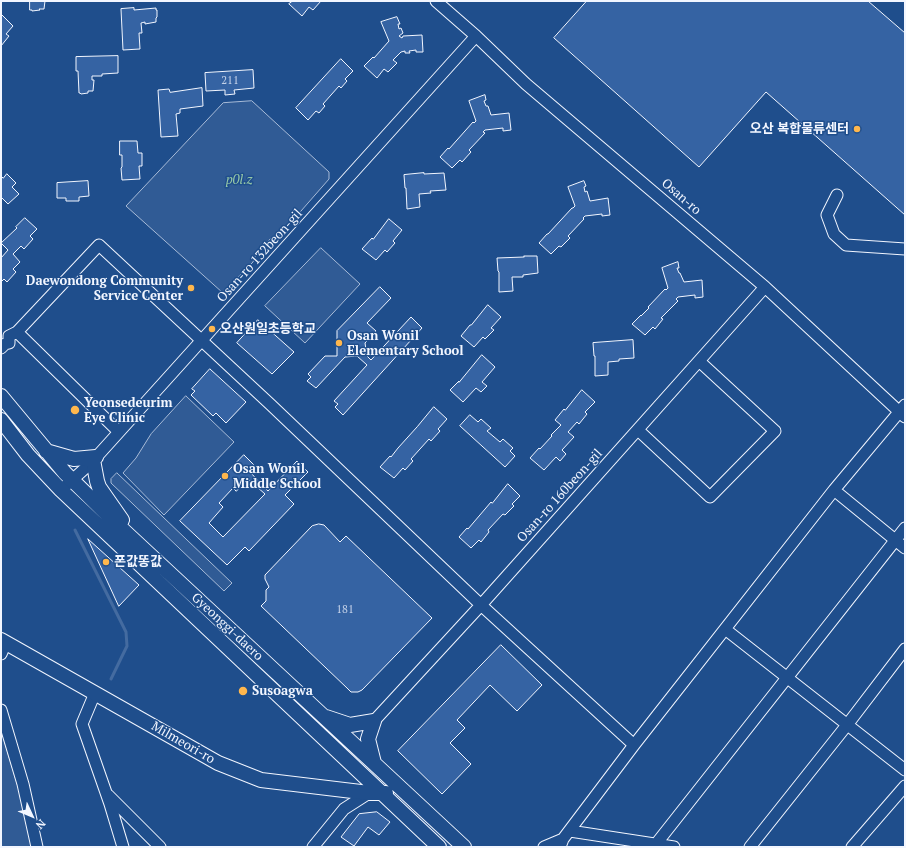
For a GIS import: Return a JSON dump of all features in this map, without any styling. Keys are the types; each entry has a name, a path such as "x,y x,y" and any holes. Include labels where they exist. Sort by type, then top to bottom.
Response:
{"main road":[{"name":"Gyeonggi-daero","path":"1,396 72,481 464,847"},
{"name":"Gyeonggi-daero","path":"1,420 28,455 61,490 376,793 439,847"},
{"path":"46,451 74,459 95,458 99,487 140,546"},
{"name":"Milmeori-ro","path":"3,645 95,693 218,764 261,780 376,793 403,791"},
{"path":"322,716 350,725 374,721 368,739 374,763"}],"street":[{"name":"Osan-ro","path":"436,1 476,36 526,84 765,287 903,411"},
{"name":"Osan-ro 132beon-gil","path":"61,490 72,481 120,432 476,36"},
{"path":"837,194 827,215 834,234 846,245 905,249"},
{"path":"1,348 5,344 9,343 9,336 17,332 99,245 481,605 634,745"},
{"name":"Osan-ro 160beon-gil","path":"374,721 481,605 765,287"},
{"path":"17,332 120,432"},
{"path":"638,430 710,498 776,431 698,361"},
{"path":"564,839 634,745 834,490 903,411"},
{"path":"834,490 905,548"},
{"path":"655,846 905,528"},
{"path":"725,629 905,770"},
{"path":"750,847 905,649"},
{"path":"95,693 82,724 123,847"},
{"path":"1,710 24,784 37,847"},
{"path":"852,847 905,786"},
{"path":"106,793 160,847"},
{"path":"313,847 344,809 376,793"},
{"path":"544,847 564,839 674,847"}],"shaded area":[{"name":"p0l.z","path":"252,101 329,172 329,179 280,235 272,237 256,254 253,262 223,293 126,206 223,103"},
{"path":"321,248 360,284 305,343 265,306"},
{"path":"186,396 234,442 164,515 123,473 136,458 151,434"},
{"path":"117,473 232,583 224,591 111,483 111,479"},
{"path":"1,730 36,847 1,847"}],"building":[{"path":"30,1 45,1 44,9 30,10"},
{"path":"293,1 321,1 313,10 309,7 302,16 289,4"},
{"name":"오산 복합물류센터","path":"587,1 868,1 905,33 905,215 766,92 699,167 554,38"},
{"path":"134,8 134,10 156,8 156,22 145,24 145,22 141,23 142,33 139,33 140,49 123,50 121,9"},
{"path":"1,15 13,26 6,34 9,36 1,46"},
{"path":"397,17 400,24 398,24 399,29 401,28 403,33 399,36 402,38 403,36 422,35 423,52 416,52 416,50 409,51 410,53 405,53 405,51 401,52 393,60 397,63 388,72 384,69 377,78 364,66 373,57 374,58 389,41 381,22"},
{"path":"118,56 118,73 92,76 92,80 94,80 93,91 88,91 88,93 81,94 79,93 76,57"},
{"path":"341,59 353,71 345,79 347,81 341,88 339,86 323,104 325,106 319,113 316,111 308,120 296,108"},
{"path":"253,70 254,88 234,90 235,94 225,95 225,90 206,91 205,73"},
{"path":"202,88 203,106 180,109 180,113 176,114 178,136 161,137 158,90 169,89 170,92"},
{"path":"485,95 486,100 484,101 486,106 488,106 491,115 509,113 511,130 503,131 503,128 485,130 483,132 485,133 469,150 471,152 462,162 460,160 452,168 440,157 473,122 474,123 476,121 469,101"},
{"path":"120,141 137,141 138,153 142,153 142,166 139,166 140,179 122,180 122,155 120,155"},
{"path":"444,173 446,190 430,191 431,193 419,194 420,207 407,209 404,175"},
{"path":"7,174 16,183 12,187 19,194 8,204 1,197 1,176 3,178"},
{"path":"88,181 89,196 79,197 79,201 66,201 66,198 57,198 57,183"},
{"path":"584,181 586,186 584,187 585,192 587,191 590,201 608,198 610,215 602,216 602,214 585,216 568,236 570,238 551,254 539,243 575,206 568,187"},
{"path":"25,218 37,229 30,236 33,239 24,249 21,246 13,254 20,262 13,269 16,272 7,282 4,279 1,282 1,258 8,250 1,243"},
{"path":"389,219 402,230 393,241 395,243 387,252 385,250 376,260 362,249 372,238 373,239"},
{"path":"537,256 538,273 523,275 523,277 512,277 513,291 499,292 497,258"},
{"path":"678,262 679,268 677,268 684,282 702,280 703,297 695,298 695,295 678,297 676,299 678,301 661,318 663,319 655,329 653,327 645,335 632,324 649,308 648,307 665,289 666,290 668,288 662,268"},
{"path":"380,287 391,298 367,323 376,331 365,343 367,356 371,360 411,317 422,328 343,415 335,407 338,404 334,401 367,365 357,356 345,357 316,388 307,381 311,377 308,374 325,356 337,356 337,331"},
{"path":"488,305 501,317 491,328 494,330 485,339 483,337 474,347 461,336"},
{"path":"258,320 294,352 272,374 237,343"},
{"path":"633,340 634,358 619,359 619,361 608,362 608,375 595,376 595,356 593,343"},
{"path":"482,355 495,367 482,382 487,386 481,392 476,388 463,402 450,390 459,382"},
{"path":"210,369 246,402 226,423 216,413 213,416 191,395 195,391 192,389"},
{"path":"582,390 595,402 585,412 587,414 579,424 577,422 568,432 574,437 562,450 566,454 560,461 556,457 544,470 530,458 561,425 555,420"},
{"path":"434,407 447,419 438,429 440,431 431,441 429,439 411,459 413,461 405,470 403,468 394,478 380,467 390,456 391,457"},
{"path":"470,415 478,422 481,419 491,428 487,431 500,442 503,439 513,448 510,451 515,456 505,467 460,426"},
{"path":"244,455 254,465 249,471 268,491 297,461 308,472 285,495 294,504 249,551 245,547 227,565 180,521","holes":["248,479 265,494 223,537 209,523 223,507 219,503 233,488 236,491"]},
{"path":"508,484 520,496 512,504 514,506 505,515 503,514 488,530 489,532 481,542 479,540 471,548 459,537"},
{"path":"319,524 324,525 340,542 346,536 432,618 362,690 358,692 351,692 261,606 266,601 266,590 269,587 265,579 265,575 312,526"},
{"name":"폰값똥값","path":"88,539 139,585 119,606"},
{"path":"501,645 542,685 517,711 490,685 457,720 465,728 450,743 471,764 442,794 398,751"},
{"path":"377,812 390,822 379,835 368,827 354,846 341,837 359,814"}],"waterway":[{"path":"75,530 126,632 127,646 111,679"}],"place":[{"name":"오산 복합물류센터","path":"857,129"},
{"name":"Daewondong Community Service Center","path":"191,288"},
{"name":"오산원일초등학교","path":"212,329"},
{"name":"Osan Wonil Elementary School","path":"339,343"},
{"name":"Yeonsedeurim Eye Clinic","path":"75,410"},
{"name":"Osan Wonil Middle School","path":"225,476"},
{"name":"폰값똥값","path":"106,562"},
{"name":"Susoagwa","path":"243,691"}]}
